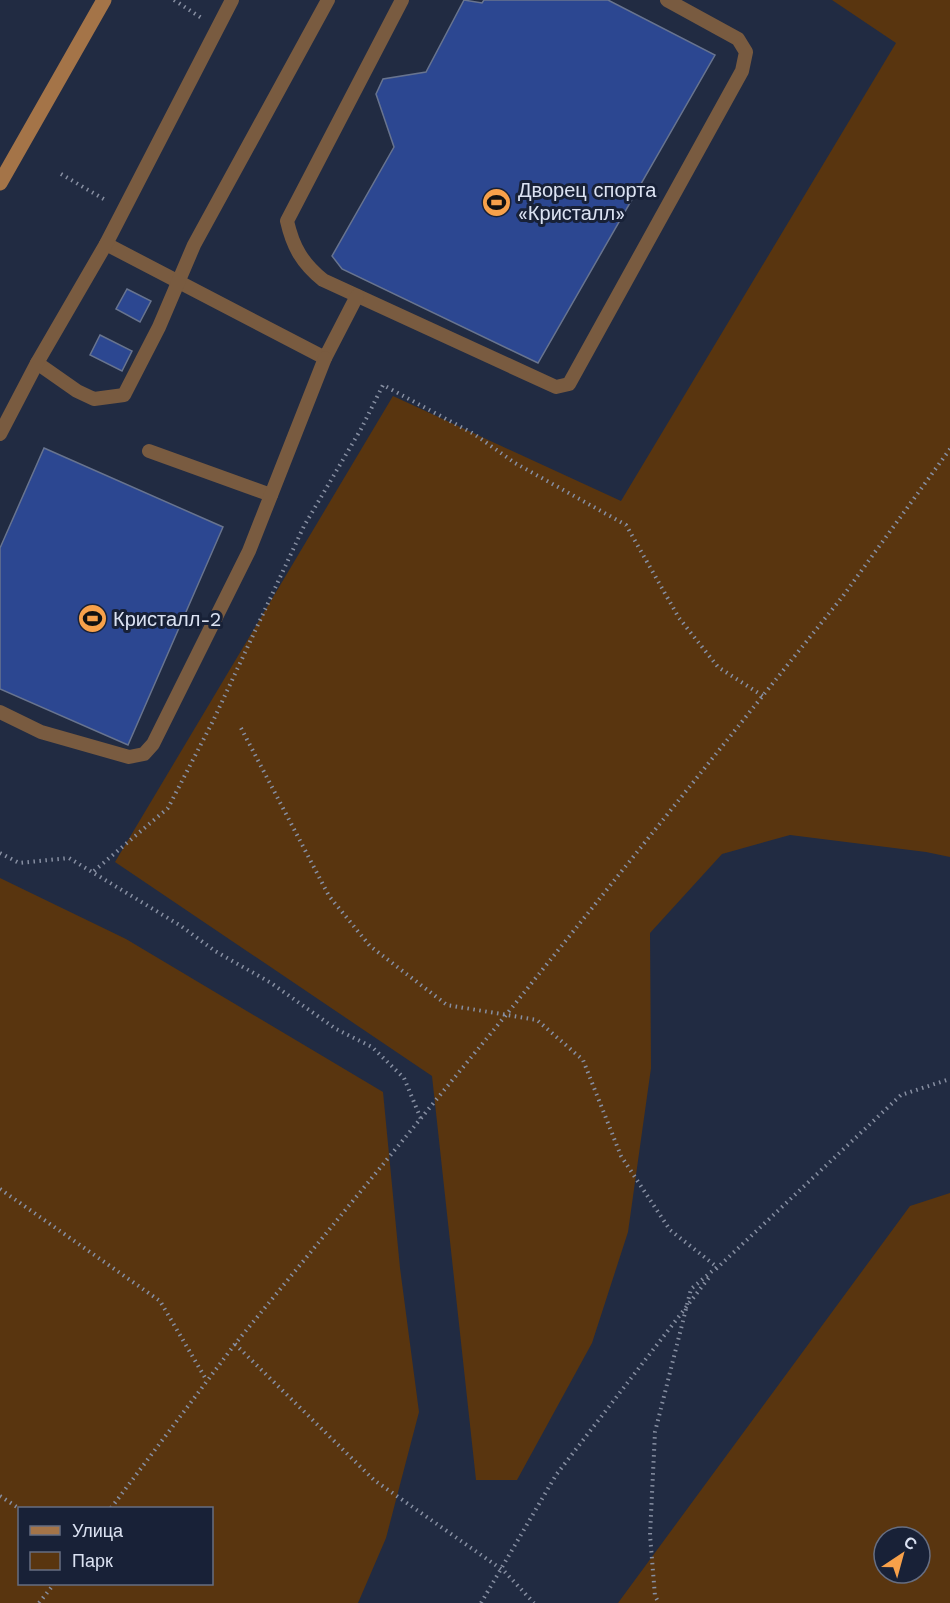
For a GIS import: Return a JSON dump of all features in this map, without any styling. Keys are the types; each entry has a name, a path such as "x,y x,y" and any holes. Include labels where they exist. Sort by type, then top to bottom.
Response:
{"main road":[{"path":"0,183 104,0"}],"lane":[{"path":"0,434 37,363 106,244 232,0"},
{"path":"37,363 77,391 94,399 124,395 179,283 194,245 328,0"},
{"path":"402,0 287,221 294,248 308,269 323,280 556,387 569,384 742,71 746,52 738,39 667,0"},
{"path":"106,244 325,358"},
{"path":"0,712 40,732 129,758 144,754 153,744 249,551 325,358 357,297"},
{"path":"149,451 271,495"}],"path":[{"path":"174,0 205,20"},
{"path":"61,174 109,202"},
{"path":"94,871 168,808 213,721 304,526 361,429 383,385 474,434 515,463 626,525 678,618 718,666 763,696"},
{"path":"113,1507 235,1344 506,1015 843,596 950,449"},
{"path":"241,728 330,897 370,946 447,1005 537,1020 583,1060 621,1156 670,1230 717,1267"},
{"path":"0,853 19,863 69,858 94,871 215,951 271,982 336,1029 372,1047 404,1078 421,1119"},
{"path":"659,1603 655,1596 650,1535 656,1432 692,1288 901,1095 950,1079"},
{"path":"0,1189 160,1301 207,1382"},
{"path":"481,1603 556,1475 717,1267"},
{"path":"235,1344 374,1480 500,1568 534,1603"},
{"path":"0,1496 18,1508"},
{"path":"39,1603 53,1585"}],"green space":[{"path":"832,0 950,0 950,857 790,835 722,854 650,933 651,1068 628,1232 592,1343 517,1480 476,1480 432,1076 115,862 393,396 621,501 896,43"},
{"path":"0,878 126,939 383,1092 400,1268 419,1412 386,1538 358,1603 0,1603"},
{"path":"950,1193 950,1603 618,1603 910,1206"}],"building":[{"name":"Дворец спорта «Кристалл»","path":"464,0 482,3 484,0 608,0 715,55 538,363 342,269 332,256 394,147 376,94 383,79 426,72"},
{"path":"127,289 151,301 140,322 116,309"},
{"path":"100,335 132,351 122,371 90,355"},
{"name":"Кристалл-2","path":"44,448 223,527 128,745 0,689 0,548"}],"place":[{"name":"Дворец спорта «Кристалл»","path":"497,202"},
{"name":"Кристалл-2","path":"92,619"}]}
